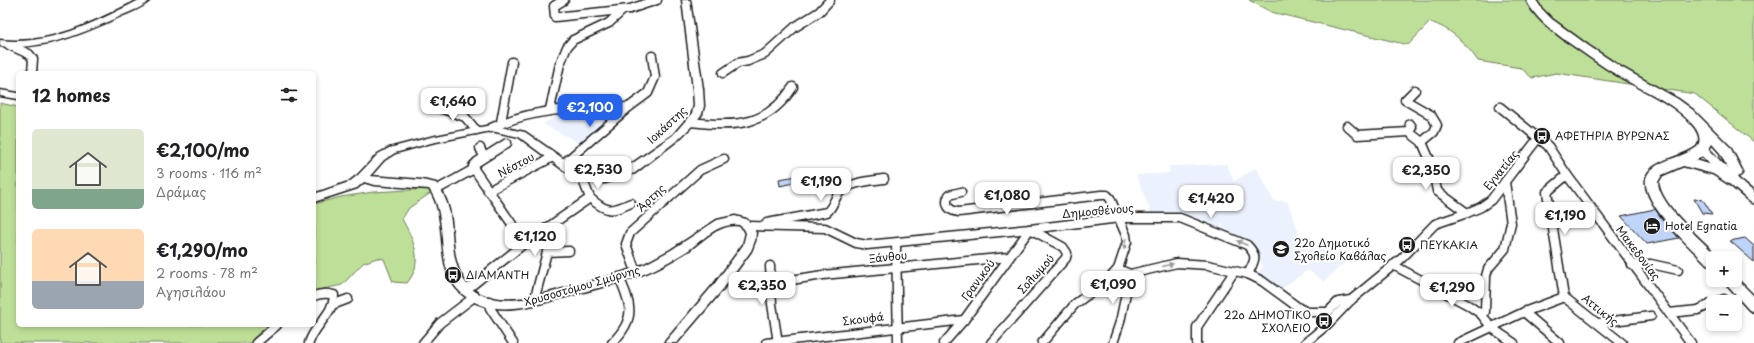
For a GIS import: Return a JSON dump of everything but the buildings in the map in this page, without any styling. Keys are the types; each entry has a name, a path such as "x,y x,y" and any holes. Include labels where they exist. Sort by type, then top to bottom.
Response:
{"main road":[{"path":"1531,0 1542,16 1557,29 1609,65 1677,105 1688,114 1725,150 1734,176"},
{"path":"1701,127 1706,138 1706,143 1702,149 1690,158 1662,169 1654,176 1652,181 1654,192 1666,211 1706,254"},
{"path":"1702,149 1734,176 1752,197"},
{"path":"1682,161 1734,176"},
{"path":"1736,287 1754,306"}],"street":[{"path":"5,44 38,43 63,36 118,14 146,0"},
{"path":"564,0 554,6 555,17 623,10 641,6 656,0"},
{"name":"Ιοκάστης","path":"316,197 345,189 362,178 381,157 392,150 407,145 491,128 522,134 563,164 581,175 597,179 605,179 632,170 676,137 697,114 699,106 686,0"},
{"path":"723,73 738,63 748,61 764,54 795,27 819,12 830,0"},
{"path":"550,109 556,93 559,64 564,50 573,40 613,21 623,10"},
{"path":"5,44 29,54 33,58 32,71"},
{"path":"563,164 629,107 648,93 656,77 652,56"},
{"path":"501,122 512,62"},
{"path":"691,122 708,124 745,123 769,114 780,105 793,87"},
{"path":"1415,90 1405,100 1431,115 1437,125 1434,132 1422,142"},
{"path":"0,93 16,96"},
{"path":"437,107 463,116 472,121 476,130"},
{"path":"491,128 501,122 550,109 629,107"},
{"path":"1500,107 1539,137"},
{"path":"1409,132 1412,128 1410,124"},
{"path":"1347,126 1357,135 1409,132 1422,142 1432,165 1437,191 1467,213"},
{"name":"Μακεδονίας","path":"1539,137 1548,146 1567,175 1632,265 1691,343"},
{"name":"Εγνατίας","path":"1305,343 1328,324 1351,300 1393,265 1435,224 1481,207 1491,200 1539,137"},
{"path":"507,143 484,157 473,166 488,191 525,243"},
{"path":"480,148 484,157"},
{"name":"Νέστου","path":"488,191 553,157"},
{"name":"Άρτης","path":"636,272 626,244 630,233 700,170 724,159"},
{"path":"436,190 474,169"},
{"path":"581,175 590,198 602,210 616,210 631,203"},
{"path":"1458,343 1524,312 1564,297 1547,192 1567,175"},
{"path":"362,178 381,182 422,184 432,186 436,190 444,213 449,254 455,278 470,294"},
{"path":"670,343 720,283 748,246 752,234 749,226 827,212 833,206 837,195 842,191 869,181 884,179"},
{"path":"1481,314 1485,312 1486,276 1488,269 1505,249 1512,223 1505,182"},
{"path":"961,192 949,195 947,199 949,208 952,211 959,212 1101,195 1107,195 1110,198 1120,218 1127,242 1118,269 1108,279 1075,304 1042,343"},
{"path":"423,343 431,330 525,243 590,198"},
{"name":"Δημοσθένους","path":"749,226 825,228 861,245 896,243 1120,218 1180,218 1247,245 1253,251 1256,258 1248,274"},
{"name":"Χρυσοστόμου Σμύρνης","path":"470,294 489,301 515,304 534,301 636,272 679,251 720,224 736,220 749,226"},
{"name":"Γρανικού","path":"944,343 964,320 1030,229"},
{"name":"Σολωμού","path":"991,343 1066,258 1067,253 1063,247 1030,229"},
{"path":"896,243 898,343"},
{"path":"534,301 547,252 570,251"},
{"name":"Ξάνθου","path":"772,288 785,281 823,275 1010,257"},
{"path":"1118,269 1130,274 1177,263 1208,265 1248,274 1262,281 1307,312 1318,314 1328,312 1338,302 1351,300"},
{"path":"1632,265 1651,264 1678,270"},
{"path":"1393,265 1468,304 1481,314 1492,328 1514,343"},
{"path":"770,266 772,304 778,342"},
{"path":"1197,343 1197,327 1234,272"},
{"path":"1113,343 1120,322 1130,274"},
{"path":"612,343 629,324 631,312 629,298 619,278"},
{"path":"309,343 310,336 332,305 334,298 334,295 320,293 316,295"},
{"name":"Αττικής","path":"1564,297 1622,343"},
{"path":"332,305 348,299"},
{"path":"489,301 490,308 508,341"},
{"path":"1669,313 1698,310 1706,306"},
{"path":"1524,312 1560,343"},
{"path":"1598,323 1651,316"},
{"name":"Σκουφά","path":"766,343 898,326 964,320"},
{"path":"256,343 275,327"}],"shaded area":[{"path":"617,109 618,112 581,144 543,124 561,112 564,114 570,110"},
{"path":"1227,164 1234,181 1256,168 1274,201 1287,201 1306,251 1320,242 1345,262 1324,282 1308,270 1279,291 1256,274 1263,267 1254,245 1243,246 1217,235 1224,225 1222,222 1222,225 1216,235 1183,217 1153,218 1136,175 1170,173 1169,166"}],"green space":[{"path":"1249,0 1754,0 1754,142 1695,94 1556,73 1532,78 1521,68 1478,61 1451,32 1430,22 1408,45 1271,12"},
{"path":"0,103 16,107 16,327 270,327 250,343 0,343"},
{"path":"428,189 432,192 409,208 402,219 410,234 415,251 415,267 412,275 407,283 393,282 384,259 377,258 363,263 342,285 316,291 316,203 341,197 373,192"}],"place":[{"name":"ΑΦΕΤΗΡΙΑ ΒΥΡΩΝΑΣ","path":"1542,136"},
{"name":"Hotel Egnatia","path":"1652,226"},
{"name":"ΠΕΥΚΑΚΙΑ","path":"1407,245"},
{"name":"22ο Δημοτικό Σχολείο Καβάλας","path":"1281,249"},
{"name":"ΔΙΑΜΑΝΤΗ","path":"453,275"},
{"name":"22ο ΔΗΜΟΤΙΚΟ ΣΧΟΛΕΙΟ","path":"1324,321"}]}
